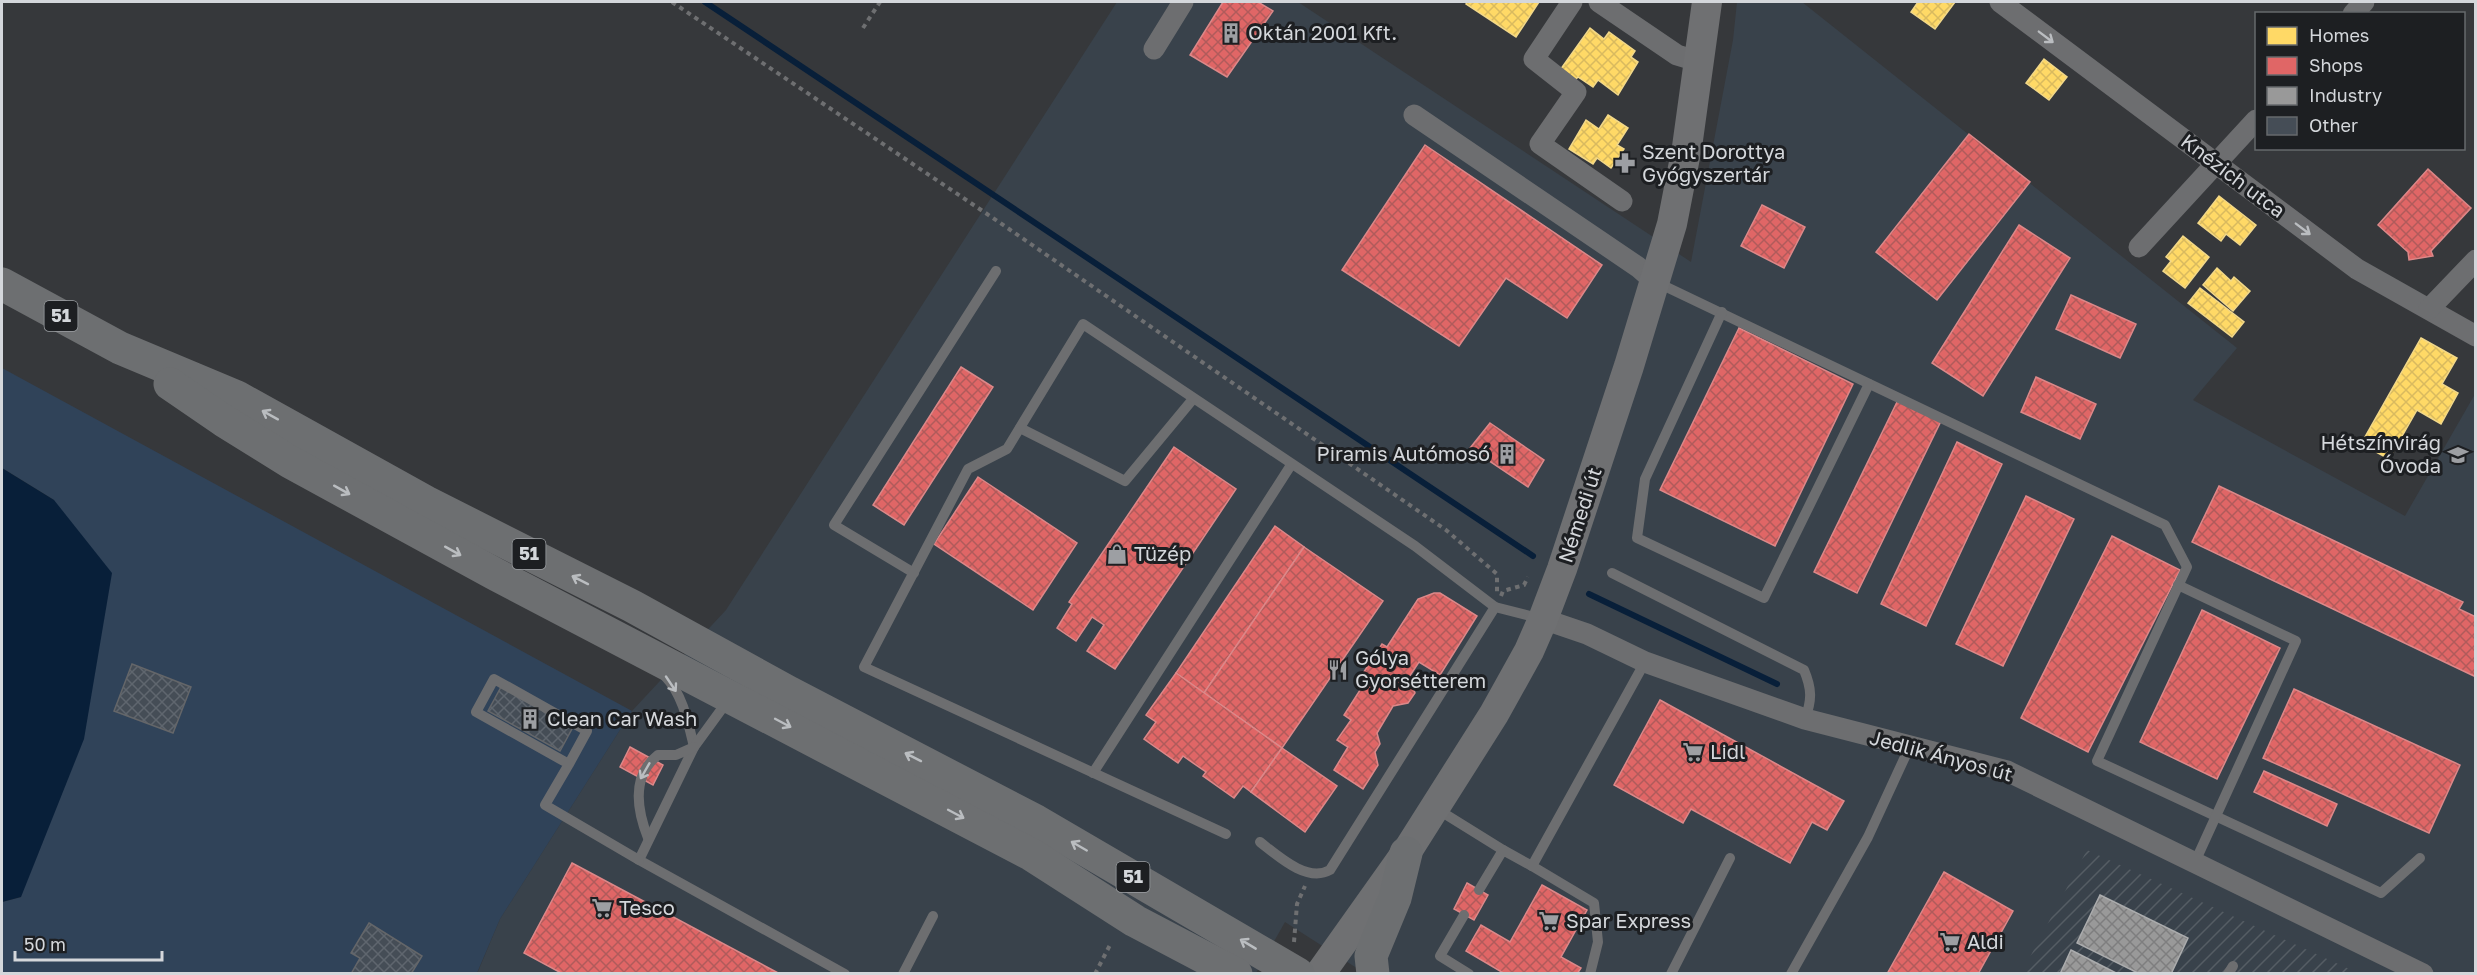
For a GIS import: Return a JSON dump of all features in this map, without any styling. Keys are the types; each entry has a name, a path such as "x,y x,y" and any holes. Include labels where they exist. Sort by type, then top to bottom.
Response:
{"main road":[{"name":"Némedi út","path":"1320,974 1435,808 1511,686 1543,619 1566,557 1655,282 1674,213 1700,62 1707,2"},
{"name":"51","path":"2,284 120,348 237,397 426,502 632,606 741,683 1032,855 1135,921 1236,974"},
{"name":"51","path":"120,348 224,421 290,462 495,574 630,643 741,683 1036,821 1296,960"},
{"path":"1373,974 1371,956 1395,898 1406,853"},
{"path":"1135,921 1199,974"}],"street":[{"path":"1154,49 1183,2"},
{"path":"1572,2 1534,59 1576,92 1540,144 1622,201"},
{"path":"1599,2 1677,55 1700,62"},
{"name":"Knézich utca","path":"2000,2 2357,269 2475,336"},
{"path":"1414,115 1638,267 1655,282"},
{"path":"2139,247 2255,121"},
{"path":"2429,309 2475,260"},
{"name":"Jedlik Ányos út","path":"1543,619 1587,634 1645,662 1805,719 2007,771 2424,974"}],"lane":[{"path":"914,573 834,525 996,271"},
{"path":"1655,282 2165,525 2187,567 2097,761 2381,893 2420,858"},
{"path":"1722,312 1645,479 1638,538 1764,598 1869,384"},
{"path":"1226,834 864,667 968,470 1007,449 1083,324 1415,546 1495,607 1543,619"},
{"path":"1020,428 1125,481 1193,399"},
{"path":"1093,773 1291,465"},
{"path":"1612,573 1804,670 1811,685 1812,699 1805,719"},
{"path":"2178,585 2296,641 2195,862"},
{"path":"1260,842 1280,858 1310,874 1322,874 1330,870 1495,607"},
{"path":"630,643 654,663 674,685 684,709 694,747"},
{"path":"1532,866 1645,662"},
{"path":"569,764 476,712 494,679 587,731 569,764 545,805 845,974"},
{"path":"639,860 694,747 741,683"},
{"path":"1791,974 1868,837 1910,746"},
{"path":"648,838 640,819 638,797 641,779 658,755 676,755 694,747"},
{"path":"1435,808 1594,903 1598,942 1590,974"},
{"path":"1479,890 1503,850"},
{"path":"1671,974 1730,858"},
{"path":"1464,915 1440,956 1469,974"},
{"path":"903,974 933,916"}],"path":[{"path":"672,2 1003,225 1446,530 1497,574 1495,607"},
{"path":"863,28 880,2"},
{"path":"1495,607 1503,591 1524,585 1528,577"},
{"path":"1296,960 1297,904 1310,874"},
{"path":"1095,974 1111,943"}],"shaded area":[{"path":"1117,2 1298,2 1691,262 1733,40 1737,2 1802,2 2237,348 2193,400 2405,516 2475,394 2475,973 1366,974 1285,922 1256,973 477,974 500,919 632,711 726,610"},
{"path":"2,368 632,711 500,919 477,973 2,973 2,902 21,897 54,500 2,468"},
{"path":"2,468 54,500 112,573 84,739 21,897 2,902"},
{"path":"2087,850 2358,973 2021,974"}],"building: Homes":[{"path":"1467,2 1539,2 1516,37 1466,4"},
{"path":"1918,2 1955,2 1935,29 1911,12"},
{"path":"1590,28 1604,39 1609,32 1635,51 1631,57 1638,62 1618,95 1598,80 1593,87 1578,77 1574,81 1560,70"},
{"path":"2044,59 2067,77 2049,100 2026,83"},
{"path":"1608,115 1628,128 1617,145 1624,149 1611,168 1597,158 1593,164 1569,149 1586,120 1599,129"},
{"path":"2219,196 2256,225 2240,245 2226,234 2221,241 2198,223"},
{"path":"2183,236 2209,257 2185,288 2163,271 2171,261 2166,257"},
{"path":"2217,268 2231,281 2234,277 2250,291 2233,311 2203,285"},
{"path":"2200,288 2244,322 2232,337 2188,303"},
{"path":"2421,338 2457,358 2442,384 2458,393 2441,424 2417,410 2389,459 2361,444"}],"building: Shops":[{"name":"Oktán 2001 Kft.","path":"1223,2 1258,2 1273,11 1227,77 1190,55"},
{"path":"1969,134 2030,182 1937,300 1876,252"},
{"path":"1425,145 1602,265 1567,318 1506,278 1459,346 1342,270"},
{"path":"2428,169 2471,208 2431,251 2433,256 2409,260 2408,252 2378,225"},
{"path":"1762,205 1805,227 1784,268 1741,246"},
{"path":"2019,225 2070,258 1983,396 1932,363"},
{"path":"2071,295 2136,324 2120,358 2056,329"},
{"path":"1739,328 1853,384 1775,546 1660,490"},
{"path":"961,367 993,387 904,525 873,505"},
{"path":"2036,377 2096,404 2080,439 2021,412"},
{"path":"1898,400 1941,421 1857,593 1814,572"},
{"name":"Piramis Autómosó","path":"1490,423 1544,460 1528,487 1470,448"},
{"path":"1957,442 2002,464 1926,626 1881,604"},
{"path":"1174,447 1236,489 1115,669 1087,651 1104,625 1092,617 1076,641 1057,628 1072,604 1069,602"},
{"path":"978,477 1077,543 1033,610 934,544"},
{"path":"2219,486 2463,602 2459,609 2476,617 2476,677 2192,542"},
{"path":"2026,496 2074,519 2003,666 1956,644"},
{"path":"1275,526 1304,547 1204,693 1176,673"},
{"path":"2112,536 2180,570 2088,752 2021,718"},
{"path":"1304,547 1383,601 1282,748 1204,693"},
{"path":"1440,593 1477,616 1440,675 1419,662 1409,677 1415,693 1408,703 1393,706 1377,733 1380,744 1375,752 1378,765 1363,789 1334,770 1348,747 1337,740 1351,720 1344,715 1364,684 1358,681 1382,644 1387,647 1418,599"},
{"path":"2202,610 2280,648 2217,779 2140,742"},
{"path":"1176,673 1282,748 1251,792 1243,786 1234,798 1203,776 1206,772 1183,756 1178,763 1144,739 1156,722 1146,715"},
{"path":"2294,689 2460,765 2429,833 2263,758"},
{"name":"Lidl","path":"1660,700 1844,801 1827,830 1812,822 1790,863 1691,809 1683,823 1614,785"},
{"path":"630,747 663,765 653,785 620,767"},
{"path":"1282,748 1337,786 1305,832 1251,792"},
{"path":"2264,771 2337,804 2327,826 2254,792"},
{"name":"Tesco","path":"572,863 780,974 563,974 524,953"},
{"name":"Aldi","path":"1944,872 2013,911 1978,974 1887,974"},
{"path":"1467,883 1488,895 1474,920 1454,909"},
{"path":"1542,885 1587,910 1561,957 1581,968 1577,974 1505,974 1466,951 1481,925 1510,942"}],"building: Industry":[{"path":"2100,895 2188,938 2171,974 2140,974 2077,943"},
{"path":"2071,950 2118,974 2060,974"}],"building: Other":[{"path":"132,664 191,687 173,733 114,711"},
{"name":"Clean Car Wash","path":"501,687 573,727 560,751 488,711"},
{"path":"369,923 422,956 411,974 351,974 360,958 351,953"}],"waterway":[{"path":"705,2 1533,556"},
{"path":"1589,594 1777,684"}],"place":[{"name":"Oktán 2001 Kft.","path":"1231,33"},
{"name":"Szent Dorottya Gyógyszertár","path":"1625,163"},
{"name":"Piramis Autómosó","path":"1507,454"},
{"name":"Hétszínvirág Óvoda","path":"2458,455"},
{"name":"Tüzép","path":"1117,554"},
{"name":"Gólya Gyorsétterem","path":"1338,670"},
{"name":"Clean Car Wash","path":"530,719"},
{"name":"Lidl","path":"1693,752"},
{"name":"Tesco","path":"602,908"},
{"name":"Spar Express","path":"1549,921"},
{"name":"Aldi","path":"1950,942"}]}
